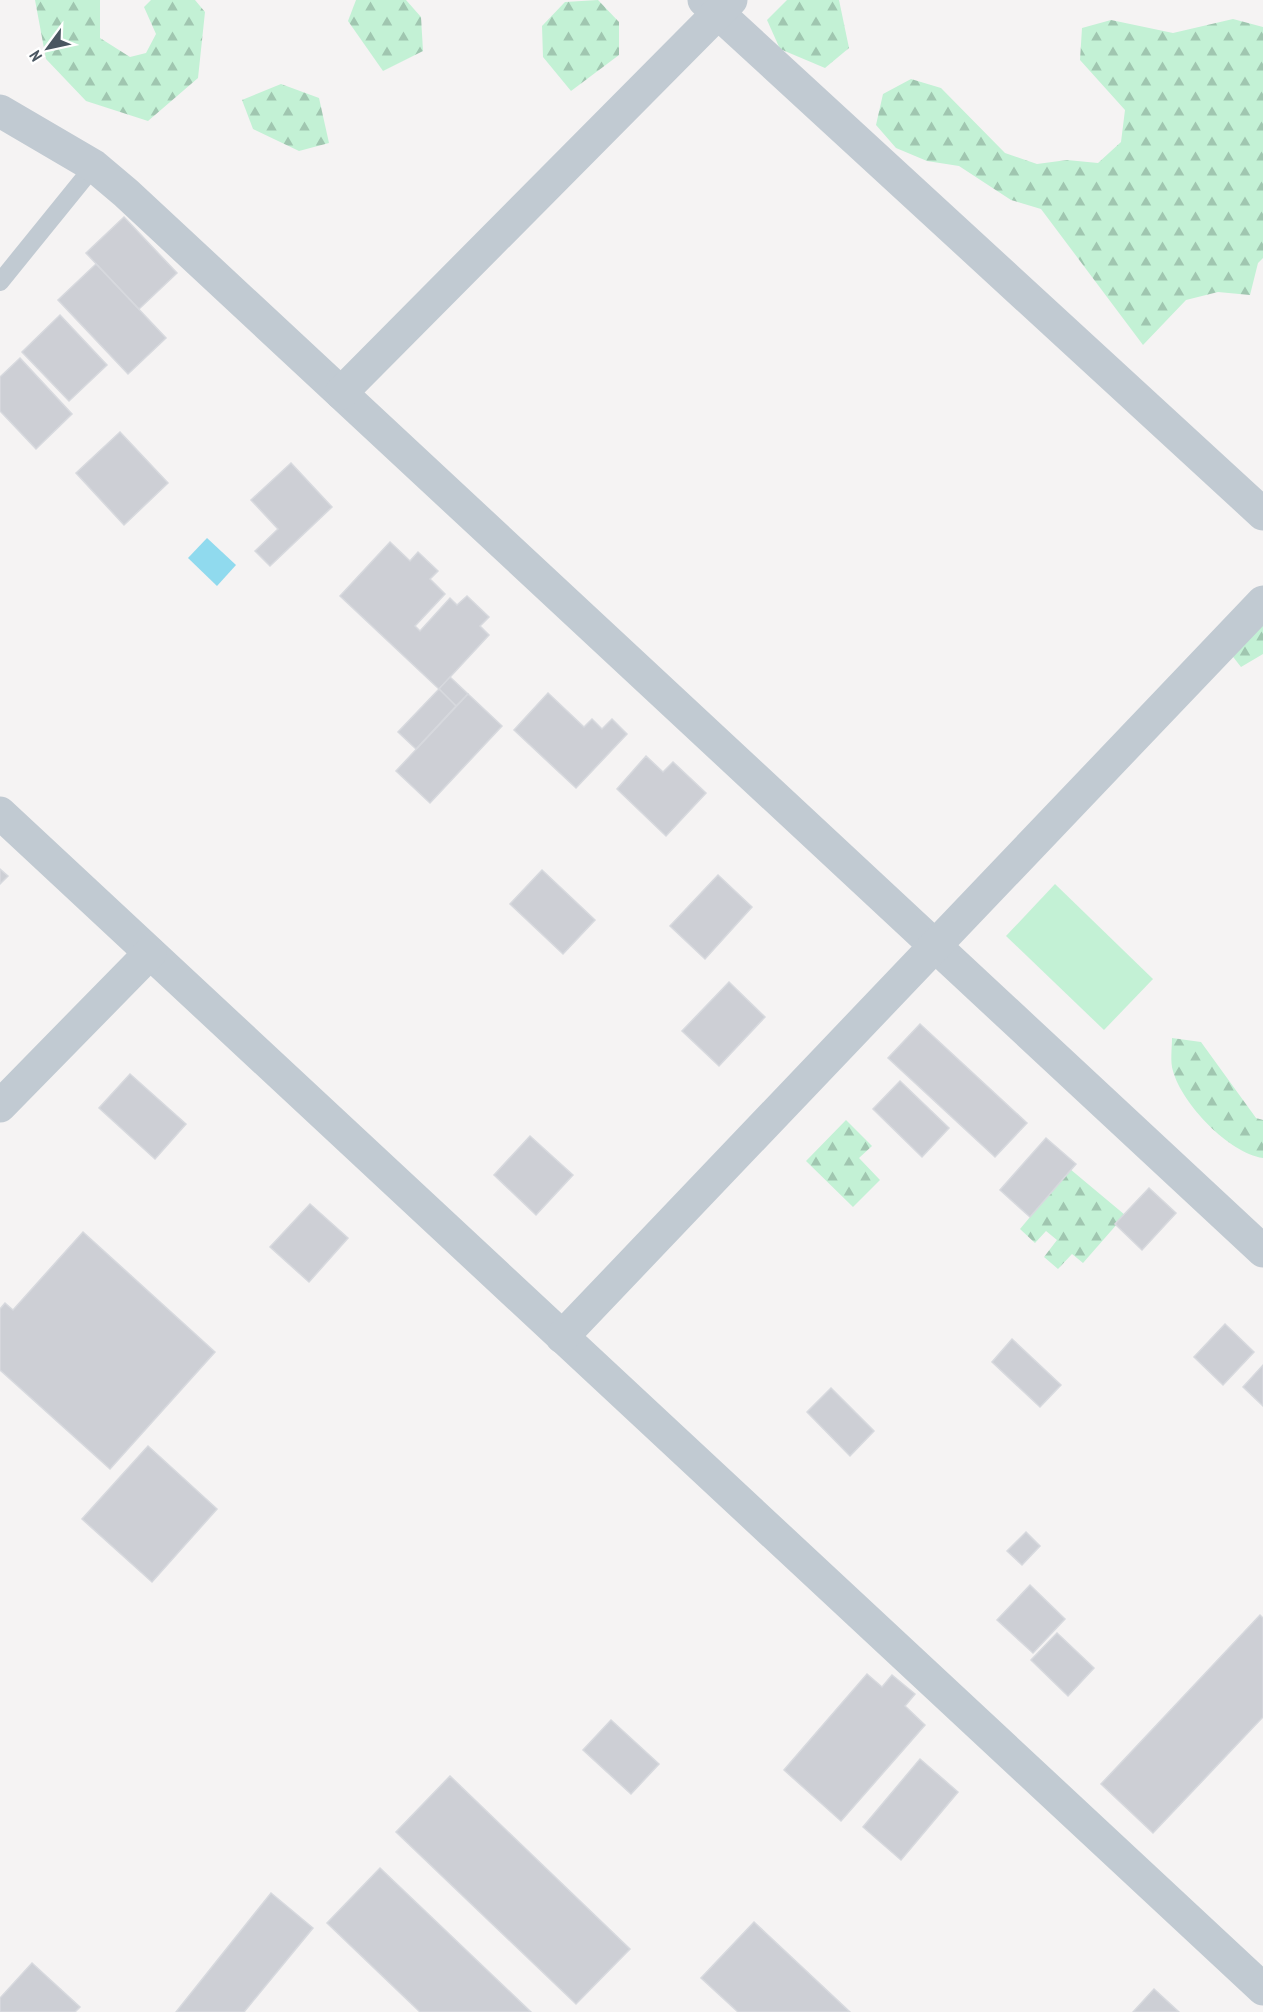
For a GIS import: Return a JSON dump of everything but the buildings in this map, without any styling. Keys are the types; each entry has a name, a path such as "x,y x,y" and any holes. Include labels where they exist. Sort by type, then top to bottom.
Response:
{"street":[{"path":"341,393 718,4 1263,514"},
{"path":"0,111 94,166 1263,1251"},
{"path":"562,1337 1263,602"},
{"path":"0,813 1263,1989"},
{"path":"0,1106 150,953"}],"lane":[{"path":"0,282 94,166"}],"green space":[{"path":"35,0 100,0 100,38 130,57 146,53 156,34 144,7 151,0 195,0 205,12 198,78 148,121 86,101 46,59"},
{"path":"356,0 406,0 421,17 423,51 383,71 348,21"},
{"path":"598,0 619,22 619,55 571,91 543,57 542,26 565,2"},
{"path":"787,0 839,0 849,48 825,68 780,49 767,20"},
{"path":"1233,19 1263,27 1263,258 1258,263 1250,295 1218,292 1186,300 1143,345 1041,209 1011,200 959,166 927,161 896,148 876,125 883,94 911,79 941,88 1005,153 1037,164 1067,160 1098,163 1121,142 1125,110 1080,60 1082,28 1111,20 1173,33"},
{"path":"281,84 319,98 329,143 299,151 253,129 242,100"},
{"path":"1263,594 1263,654 1241,667 1223,644"},
{"path":"1055,884 1153,979 1104,1030 1006,936"},
{"path":"1172,1038 1201,1042 1256,1118 1263,1120 1263,1158 1236,1147 1196,1112 1178,1084 1173,1071"},
{"path":"846,1120 872,1146 859,1158 880,1180 853,1207 806,1161"},
{"path":"1070,1169 1125,1215 1083,1263 1072,1254 1058,1269 1044,1257 1057,1240 1046,1231 1035,1243 1020,1229"}],"water":[{"path":"207,538 236,565 217,586 188,558"}]}
